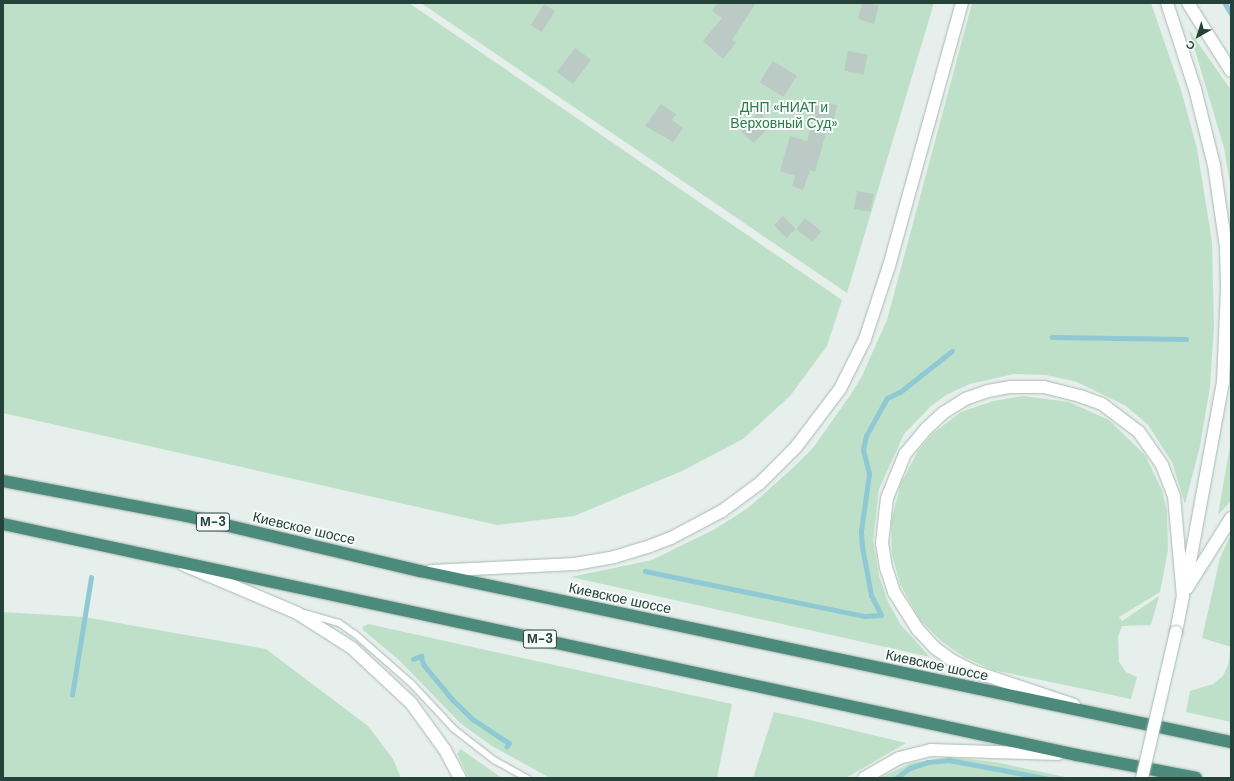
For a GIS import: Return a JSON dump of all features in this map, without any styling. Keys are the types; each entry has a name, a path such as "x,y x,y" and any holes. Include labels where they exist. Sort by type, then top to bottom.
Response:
{"highway":[{"name":"Киевское шоссе","path":"3,481 187,516 420,571 1088,712 1213,738 1231,740"},
{"name":"М-3","path":"3,524 1077,755 1196,778"}],"main road":[{"path":"420,571 575,564 633,552 672,538 722,511 760,482 784,459 830,404 849,374 865,339 889,266 962,3"},
{"path":"1142,778 1176,632 1205,490 1223,382 1227,288 1226,247 1212,158 1192,78 1166,3"},
{"path":"1188,3 1231,71"},
{"path":"1088,712 1034,690 973,672 953,661 925,639 901,607 886,568 883,519 894,476 913,444 943,413 965,399 988,391 1010,387 1044,387 1080,396 1102,404 1139,432 1155,453 1169,481 1174,496 1183,596"},
{"path":"1183,596 1231,518"},
{"path":"173,560 285,607 340,638 385,676 411,703 435,735 460,778"},
{"path":"864,778 908,755 930,750 1077,755"}],"lane":[{"path":"285,607 329,620 356,634 411,683 454,729 488,756 527,778"}],"green space":[{"path":"3,3 409,3 842,300 827,346 790,396 743,439 682,471 574,516 497,525 3,413"},
{"name":"ДНП «НИАТ и Верховный Суд»","path":"421,3 934,3 847,293"},
{"path":"972,3 1151,3 1181,90 1197,148 1212,242 1214,327 1210,387 1200,446 1185,504 1172,462 1148,425 1126,406 1077,382 1046,375 1014,374 970,384 946,395 930,407 904,434 879,489 873,540 879,576 888,602 901,625 930,657 571,577 652,560 715,529 748,508 813,448 849,397 861,378 887,320"},
{"path":"1189,30 1231,90 1231,190 1224,148"},
{"path":"1023,396 1069,402 1109,420 1145,455 1162,490 1167,511 1168,550 1160,592 1119,617 1122,621 1159,596 1151,625 1122,626 1118,637 1119,662 1126,672 1137,677 1131,699 993,670 964,657 941,641 920,620 900,584 892,554 891,522 901,483 918,451 932,434 961,412 993,401"},
{"path":"1231,440 1231,501 1218,515"},
{"path":"1231,534 1231,647 1202,638 1220,558"},
{"path":"3,612 84,617 266,649 368,726 393,759 401,778 3,778"},
{"path":"368,624 732,704 717,778 550,778 492,746 460,723 399,660 363,630 362,627"},
{"path":"1231,647 1231,722 1186,712 1190,691 1213,684 1223,676 1228,665"},
{"path":"774,712 906,743 846,778 753,778"},
{"path":"460,749 502,778 469,778 457,754"},
{"path":"949,757 995,762 1070,778 880,778 911,763"}],"building":[{"path":"717,3 756,3 732,40 736,43 723,59 703,41 722,18 712,11"},
{"path":"862,3 879,5 874,24 858,19"},
{"path":"544,4 555,11 542,32 531,25"},
{"path":"575,48 591,60 573,84 557,72"},
{"path":"848,51 868,55 864,74 844,71"},
{"path":"773,61 797,76 783,97 760,82"},
{"path":"815,100 837,105 834,119 830,118 815,172 810,170 803,190 792,186 795,176 780,171 790,136 807,141 815,114 812,113"},
{"path":"661,104 676,114 672,120 683,128 673,142 645,126"},
{"path":"759,112 772,125 753,143 741,130"},
{"path":"857,191 874,194 871,212 854,209"},
{"path":"783,216 796,229 787,238 774,225"},
{"path":"805,218 821,231 813,242 796,229"}],"waterway":[{"path":"1225,3 1231,13"},
{"path":"1052,337 1186,339"},
{"path":"645,571 864,616 881,615 871,595 862,547 861,531 869,474 863,450 866,436 887,398 900,392 952,351"},
{"path":"72,695 91,578"},
{"path":"413,659 421,656 424,665 453,700 474,720 509,743 507,747"},
{"path":"896,778 910,768 928,762 949,760 1045,778"}]}
